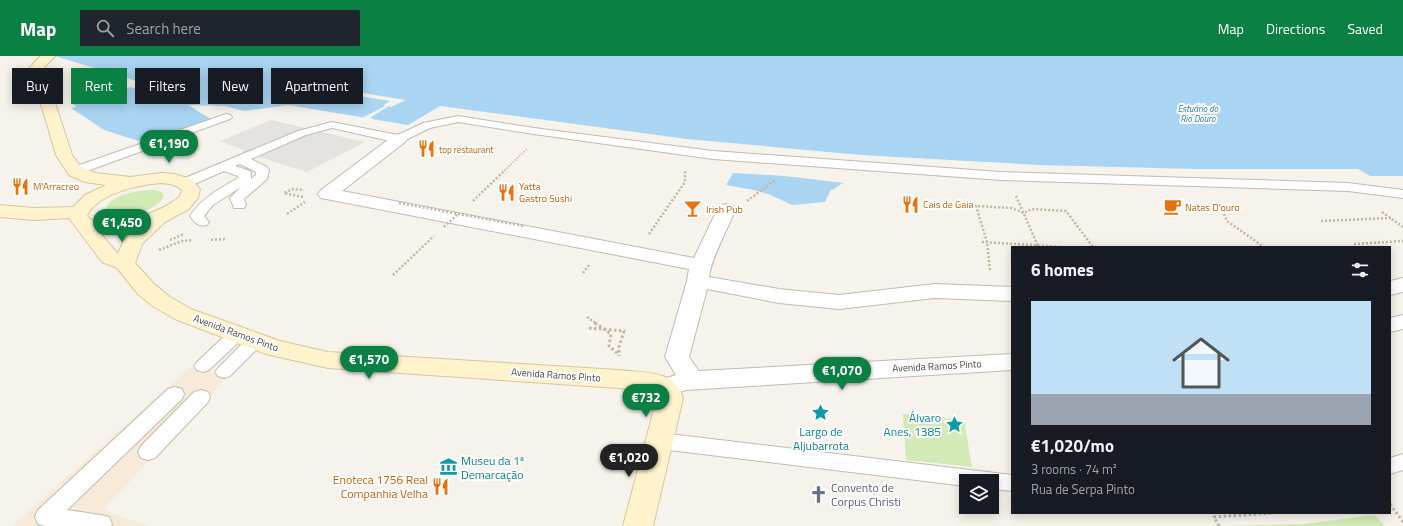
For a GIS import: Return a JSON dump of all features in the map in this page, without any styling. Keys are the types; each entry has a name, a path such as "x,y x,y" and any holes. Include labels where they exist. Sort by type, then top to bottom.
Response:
{"street":[{"path":"48,56 38,65 30,77 29,83 48,103 64,155 75,171 91,178 133,182"},
{"path":"399,139 327,194 636,252 699,273 778,296 839,302 935,291 1006,294"},
{"path":"91,178 94,197"},
{"path":"0,211 80,218 95,228 115,228 138,224 160,217 178,208 189,198 191,189 185,183 172,179 154,179 133,182 112,188 94,197 81,207 80,218"},
{"path":"692,380 677,357 699,273 726,210"},
{"path":"124,264 133,242 160,217"},
{"name":"Avenida Ramos Pinto","path":"80,218 109,258 124,264 146,289 162,302 184,314 275,348 328,360 652,382 666,387 692,380 1011,362"},
{"path":"1391,288 1403,285"},
{"path":"1391,325 1403,322"},
{"path":"638,526 661,441 670,398 666,387"}],"lane":[{"path":"75,171 226,117"},
{"path":"185,183 302,133 332,125 399,139 426,125 458,119 534,131 713,155 1000,176 1348,188 1403,194"},
{"path":"239,205 237,198 262,176 263,170 240,159"},
{"path":"202,222 197,216 208,202 244,180 245,174 223,166"},
{"path":"203,366 246,337"},
{"path":"224,372 246,337"},
{"path":"101,524 46,517 175,394"},
{"path":"148,452 201,397"},
{"path":"661,441 1011,483"},
{"path":"1391,466 1403,462"}],"path":[{"path":"471,203 521,155"},
{"path":"636,252 685,182 685,178"},
{"path":"747,201 777,178"},
{"path":"982,242 1038,246 1014,192"},
{"path":"292,195 306,198"},
{"path":"1217,197 1227,221 1263,246"},
{"path":"287,214 310,199"},
{"path":"399,203 455,217 524,226"},
{"path":"1006,294 992,284 987,242 976,206 1012,208 1024,213 1032,209 1066,211 1092,246"},
{"path":"1321,221 1391,218"},
{"path":"157,250 164,249 182,241 188,241"},
{"path":"1354,244 1403,241"},
{"path":"392,275 427,243"},
{"path":"587,317 611,334 609,346 619,355"},
{"path":"589,328 624,331 619,347"},
{"path":"1391,505 1403,522"},
{"path":"1219,526 1214,517 1259,514"}],"shaded area":[{"path":"271,120 365,142 307,172 242,152 244,150 220,141"},
{"path":"190,367 229,375 103,510 149,526 12,526"}],"green space":[{"path":"146,190 160,191 164,197 153,207 128,216 119,216 106,210 112,201 123,195"},
{"path":"903,414 964,420 972,467 906,460"},
{"path":"1375,515 1385,526 1223,526 1303,524"}],"water":[{"name":"Estuário do Rio Douro","path":"55,56 1403,56 1403,176 1370,176 1358,169 1196,169 1040,165 861,155 687,139 440,106 408,125 288,105 244,111 225,106 188,105 212,120 142,142 104,130 71,108 76,107 73,104 127,104 127,88 131,87 135,89 135,104 200,104 200,68 135,68 135,81 127,78 127,68 94,68"},
{"path":"733,173 785,176 843,183 830,191 825,202 792,205 771,195 726,185"}],"pier":[{"path":"363,93 406,100 391,107 389,106 368,120 360,119 385,106 384,105 390,101 363,97"}],"place":[{"name":"top restaurant","path":"426,149"},
{"name":"M'Arracreo","path":"20,186"},
{"name":"Yatta Gastro Sushi","path":"506,192"},
{"name":"Cais de Gaia","path":"910,204"},
{"name":"Natas D'ouro","path":"1172,207"},
{"name":"Irish Pub","path":"693,209"},
{"name":"Largo de Aljubarrota","path":"821,412"},
{"name":"Álvaro Anes, 1385","path":"954,424"},
{"name":"Museu da 1ª Demarcação","path":"448,467"},
{"name":"Enoteca 1756 Real Companhia Velha","path":"441,486"},
{"name":"Convento de Corpus Christi","path":"818,494"}]}
